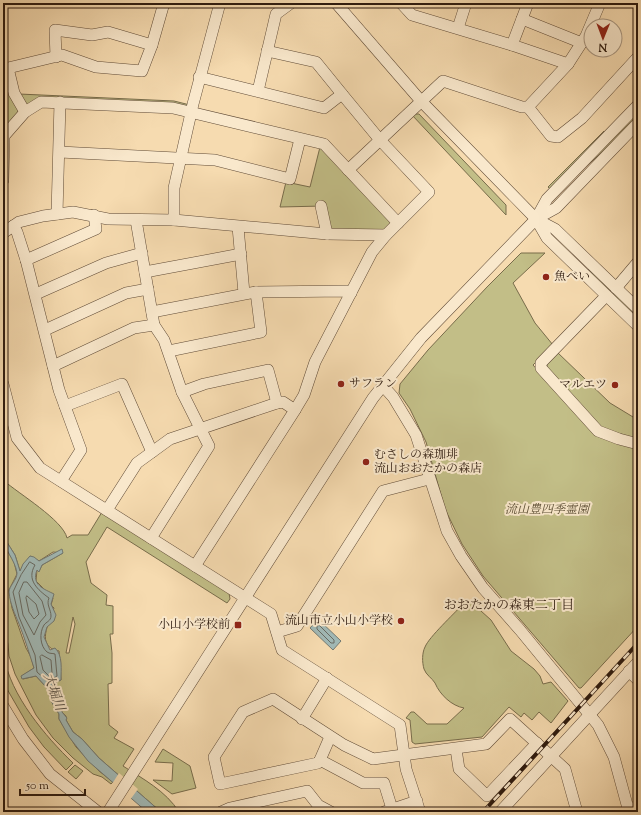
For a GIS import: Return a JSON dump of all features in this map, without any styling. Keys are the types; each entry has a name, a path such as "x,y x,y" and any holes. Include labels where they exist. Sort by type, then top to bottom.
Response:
{"street":[{"path":"24,112 14,93 8,68 62,55 96,67 142,72 152,45 164,3"},
{"path":"174,220 174,188 199,77 220,3"},
{"path":"258,91 276,14 291,3"},
{"path":"336,3 421,101 536,219 546,238 638,326"},
{"path":"401,3 412,16 458,28 568,64"},
{"path":"458,28 466,3"},
{"path":"512,45 528,3"},
{"path":"348,170 443,81 522,107 528,107 568,64 582,43 600,3"},
{"path":"522,19 582,43"},
{"path":"56,57 55,30 92,35 108,32 152,45"},
{"path":"195,566 304,395 315,362 372,252 386,235 429,192 380,140 316,62 267,51"},
{"path":"528,107 552,136 558,137 582,118 638,57"},
{"path":"199,77 324,108 342,94"},
{"path":"3,180 4,136 24,112 41,102 173,108 324,144 398,223"},
{"path":"57,214 60,152 60,102"},
{"path":"110,808 373,398 384,387 421,338 536,219 547,199 638,105"},
{"path":"536,219 556,208 638,123"},
{"path":"60,152 215,160 290,179 300,139"},
{"path":"321,206 327,234"},
{"path":"3,233 19,222 73,212 108,219 174,220 327,234 386,235"},
{"path":"26,260 96,229 94,215"},
{"path":"536,219 555,229 638,309"},
{"path":"136,220 154,325 164,340 182,392 209,446 151,538"},
{"path":"12,226 17,232 26,260 36,294 53,366 65,406 81,450 62,481"},
{"path":"238,227 244,293"},
{"path":"36,294 106,263 142,253"},
{"path":"145,272 241,254"},
{"path":"616,288 621,280 638,262"},
{"path":"44,330 126,292 148,289"},
{"path":"152,312 244,293 347,291 351,293"},
{"path":"169,351 260,332 256,292"},
{"path":"606,296 541,363 541,368 598,431 638,444"},
{"path":"53,366 134,328 154,325"},
{"path":"182,392 204,384 268,370 277,403"},
{"path":"3,384 17,438 40,468 271,614 282,650 400,725 406,769 418,807 390,811 384,783 363,783 320,760"},
{"path":"65,406 122,384 152,452"},
{"path":"384,387 393,396 416,435 447,531 461,556 483,588 590,714 604,735 614,756 632,809"},
{"path":"107,510 137,463 170,440 277,403 283,402 295,410"},
{"path":"276,632 297,626 383,491 429,479"},
{"path":"500,812 638,662"},
{"path":"629,671 638,680"},
{"path":"302,718 327,678"},
{"path":"330,737 318,763 220,784 214,757 243,712 273,699 330,737 373,759 486,744 510,719 565,769 577,812"},
{"path":"3,706 23,739 50,774 98,812"},
{"path":"456,749 458,769 487,796 537,743"},
{"path":"221,812 230,808 307,791 318,805 331,812"}],"green space":[{"path":"4,64 11,96 19,109 18,114 3,132"},
{"path":"19,94 174,101 190,105 187,107 28,105 24,104"},
{"path":"638,111 638,117 610,146 579,172"},
{"path":"419,114 506,205 506,215 412,115"},
{"path":"604,131 605,132 550,189 548,187"},
{"path":"320,147 391,220 391,225 385,230 331,233 323,206 280,207 286,182 310,187"},
{"name":"流山豊四季霊園","path":"521,253 545,253 513,283 535,323 553,345 533,365 589,427 638,449 638,626 581,688 579,688 483,576 462,544 445,509 426,442 410,409 399,393 400,384 428,350"},
{"path":"588,269 638,314 638,321 607,291"},
{"path":"557,352 610,403 638,420 638,440 603,428 597,423 547,368 547,362"},
{"path":"3,480 58,523 67,538 72,535 88,535 102,512 229,593 230,599 227,603 107,527 86,562 91,583 107,595 106,605 113,606 113,634 110,634 112,653 112,683 108,684 109,725 118,732 114,738 134,749 123,766 161,792 179,812 161,812 99,758 82,739 73,732 66,720 66,716 62,712 58,696 52,684 61,680 59,651 52,649 47,645 46,640 47,627 54,608 51,605 53,598 36,581 37,570 39,571 42,565 63,553 53,552 39,561 30,556 20,571 15,555 3,536","holes":["73,617 75,624 69,653 66,653"]},
{"path":"3,543 14,562 17,574 9,590 12,608 34,668 22,676 23,679 36,676 47,688 51,701 59,714 59,719 76,747 99,771 113,782 111,784 102,777 93,774 73,758 53,738 36,715 15,674 9,656 3,623"},
{"path":"471,602 491,620 511,651 534,669 540,676 543,684 551,682 568,701 551,723 539,712 532,720 524,713 521,717 509,707 482,737 415,744 412,742 410,720 406,718 411,712 414,712 427,724 447,724 464,708 455,705 440,692 434,681 425,671 423,666 423,652 427,643 436,632 462,605 465,609"},
{"path":"3,641 4,656 14,686 21,700 41,728 73,763 66,770 44,747 29,727 7,689 3,678"},
{"path":"163,749 190,766 196,788 172,794 153,780 172,781 173,763 155,762"},
{"path":"75,765 83,771 76,779 68,772"}],"water":[{"name":"大堀川","path":"3,536 15,555 20,571 23,564 30,556 39,561 62,549 63,553 42,565 39,572 37,570 36,579 40,586 54,594 51,604 56,615 54,621 47,627 44,637 50,650 55,648 58,651 60,659 61,680 52,684 58,696 62,712 67,718 66,720 73,732 82,739 99,758 161,812 147,812 88,761 69,737 59,719 59,714 51,701 47,688 36,676 22,679 21,676 34,668 10,601 9,590 16,578 17,573 5,545"},
{"path":"318,619 341,641 333,650 310,628"}],"pier":[{"path":"119,773 138,789 130,800 112,784"}],"railway":[{"path":"483,812 638,643"}],"place":[{"name":"魚べい","path":"546,277"},
{"name":"サフラン","path":"341,384"},
{"name":"マルエツ","path":"615,385"},
{"name":"むさしの森珈琲 流山おおたかの森店","path":"366,462"},
{"name":"流山市立小山小学校","path":"401,621"},
{"name":"小山小学校前","path":"238,625"}],"district":[{"name":"おおたかの森東二丁目","path":"509,606"}]}
